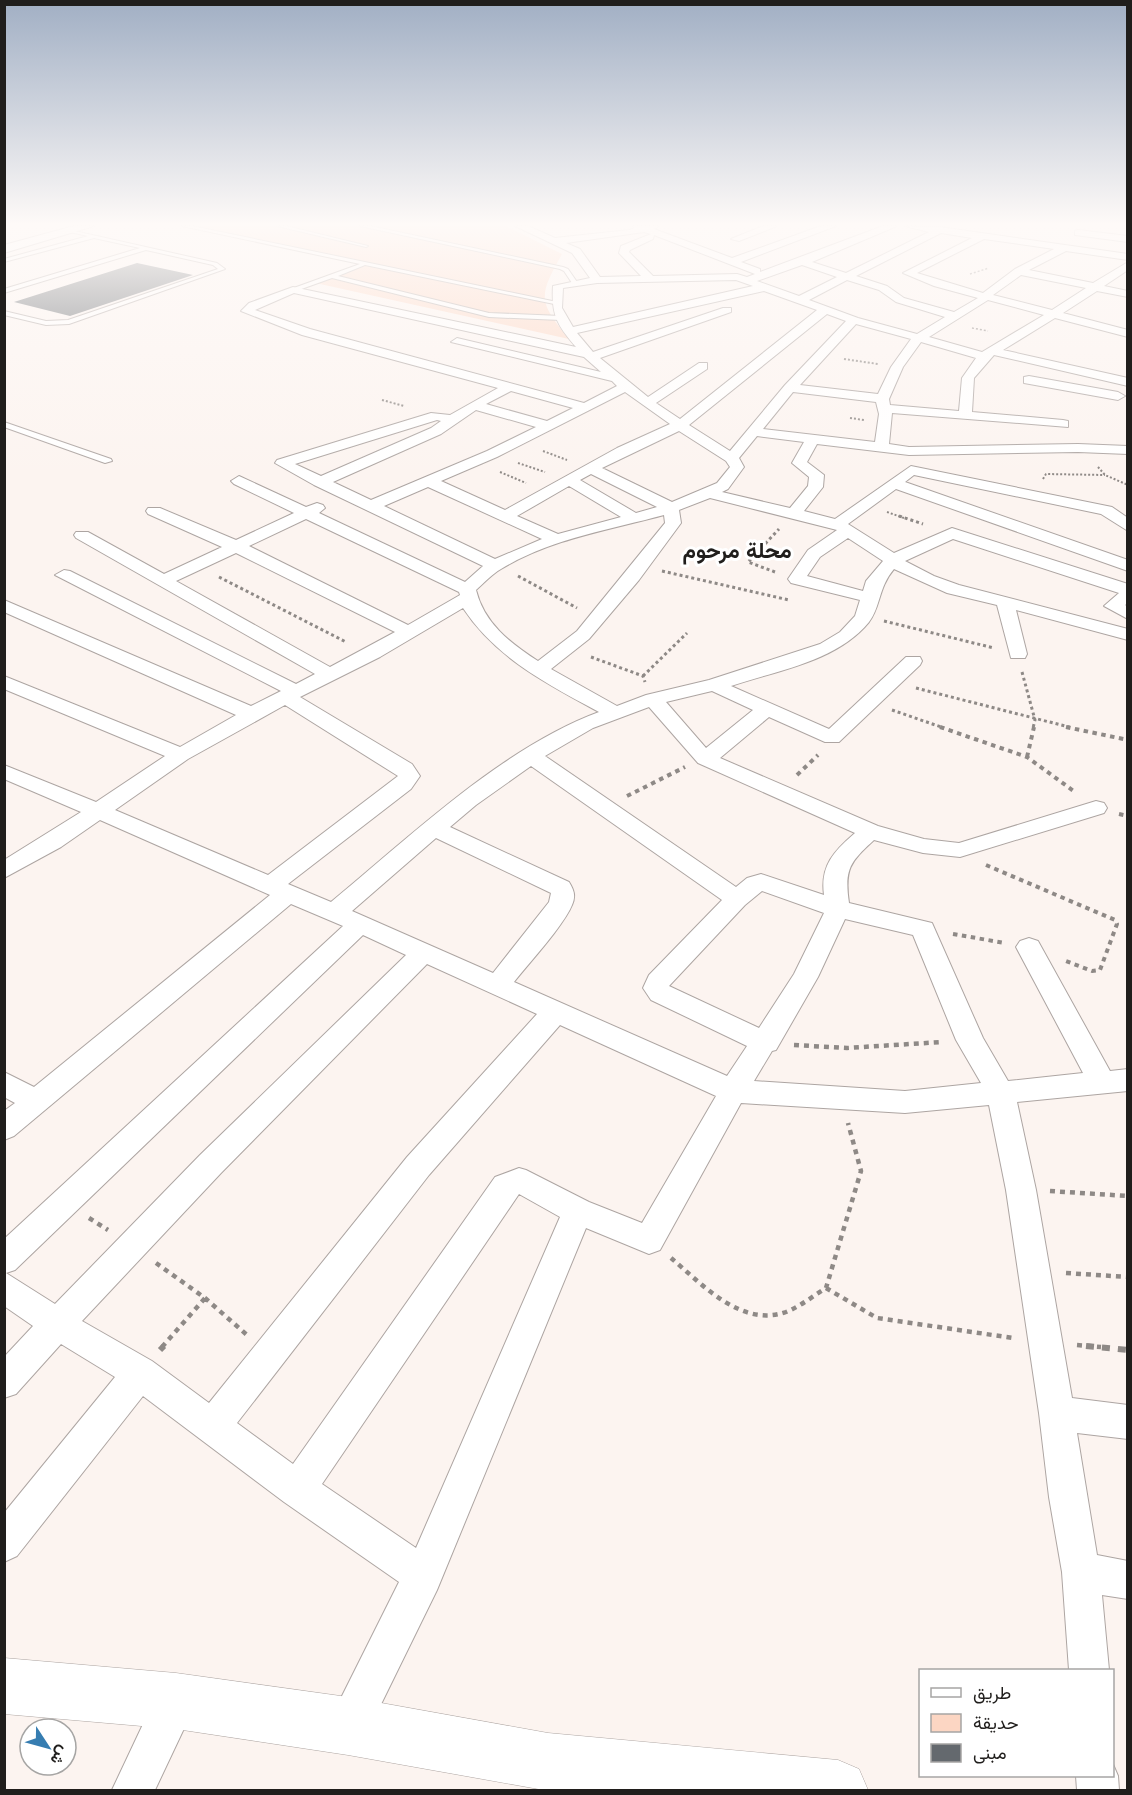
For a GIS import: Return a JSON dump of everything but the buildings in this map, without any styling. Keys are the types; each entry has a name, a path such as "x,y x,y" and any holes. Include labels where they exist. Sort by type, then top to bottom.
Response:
{"main road":[{"path":"4,1686 176,1701 348,1726 546,1776 822,1790"}],"street":[{"path":"248,310 271,321 585,407"},
{"path":"326,310 364,319"},
{"path":"383,310 588,355 715,310"},
{"path":"6,868 98,813 181,755 251,714 409,632 467,593 477,575 493,564 554,538 671,508 711,494 734,476 737,467 732,458 647,403 588,355 567,332 559,310"},
{"path":"567,332 643,310"},
{"path":"505,516 622,451 680,425 825,310 917,339 1039,362 1128,382"},
{"path":"925,310 948,319"},
{"path":"881,448 886,414 883,404 897,367 917,339 964,310"},
{"path":"1036,310 1128,334"},
{"path":"965,415 968,378 988,353 1060,310"},
{"path":"1107,328 1123,319"},
{"path":"732,458 756,432 790,388 854,320"},
{"path":"256,329 271,321"},
{"path":"442,338 623,383"},
{"path":"1008,339 1128,371"},
{"path":"302,344 568,415"},
{"path":"1039,362 1028,385 1051,383 1128,398"},
{"path":"647,403 703,366"},
{"path":"369,506 517,442 585,407 623,383"},
{"path":"1051,383 1060,414 1078,448"},
{"path":"319,482 453,420 474,405 509,387"},
{"path":"790,388 965,415 1060,414"},
{"path":"474,405 549,426"},
{"path":"453,420 436,416 282,463 493,564"},
{"path":"756,432 909,450 1078,448 1128,450"},
{"path":"794,513 818,482 817,475 799,463 813,439"},
{"path":"909,450 911,470"},
{"path":"591,468 671,508"},
{"path":"871,598 797,579 814,554 867,505 911,470 1106,510 1128,526"},
{"path":"239,481 308,512 467,593 491,634 538,670 614,712"},
{"path":"571,481 634,518"},
{"path":"428,482 554,538"},
{"path":"894,483 1038,532 1128,566"},
{"path":"165,580 344,494"},
{"path":"711,494 843,527 928,580 1005,603 1088,622 1128,635"},
{"path":"538,670 569,648 598,619 673,523 671,508"},
{"path":"154,511 235,546 409,632"},
{"path":"333,914 433,828 531,756 586,724 653,699 714,685 827,648 846,636 863,617 880,574 894,560 952,533 1128,592 1113,606 1128,614"},
{"path":"82,535 330,675"},
{"path":"4,1128 278,889 403,784 409,776 404,769 291,694 64,575"},
{"path":"1005,603 1018,654"},
{"path":"4,605 251,714"},
{"path":"714,685 832,738 872,703 912,661"},
{"path":"4,682 181,755"},
{"path":"653,699 705,759 870,831 951,851 972,847 1096,808"},
{"path":"705,759 766,710"},
{"path":"531,756 737,899"},
{"path":"4,771 360,924 733,1091 905,1102 1114,1081 1029,947"},
{"path":"433,828 561,888 563,894 561,904 498,985"},
{"path":"297,1489 506,1186 519,1181 578,1211 649,1240 733,1091 766,1044 805,977 838,909 835,886 837,869 850,847 870,831"},
{"path":"766,1044 660,993 656,988 658,982 754,884 761,882 838,909 923,929 970,1040 1000,1091 1022,1190 1057,1413 1067,1497 1081,1572 1089,1669"},
{"path":"4,1260 360,924"},
{"path":"4,1382 57,1324 315,1058 423,953"},
{"path":"213,1426 268,1353 418,1166 556,1011"},
{"path":"4,1083 36,1101"},
{"path":"348,1726 423,1576 578,1211"},
{"path":"4,1287 57,1324 140,1373 297,1489 423,1576"},
{"path":"4,1543 140,1373"},
{"path":"1057,1413 1128,1422"},
{"path":"1081,1572 1128,1580"},
{"path":"133,1791 176,1701"}],"lane":[{"path":"4,313 46,323 69,322 104,310"},
{"path":"468,310 489,315 561,318"},
{"path":"4,424 108,461"}],"path":[{"path":"948,319 1008,339"},
{"path":"820,356 897,367"},
{"path":"517,442 591,468"},
{"path":"492,454 571,481"},
{"path":"475,462 549,492"},
{"path":"1041,495 1043,476 1046,474 1105,475 1128,485"},
{"path":"867,505 952,533"},
{"path":"794,513 748,562 797,579"},
{"path":"493,564 598,619"},
{"path":"197,566 327,634 372,653"},
{"path":"641,566 793,601"},
{"path":"863,617 1018,654 1035,720 1026,757 872,703"},
{"path":"569,648 643,676 687,633"},
{"path":"892,682 1035,720 1128,741"},
{"path":"780,791 832,738"},
{"path":"607,807 665,775 705,759"},
{"path":"923,929 1029,947 1096,972 1100,970 1117,924 1111,917 951,851"},
{"path":"766,1044 848,1048 970,1040"},
{"path":"649,1240 732,1307 757,1316 782,1313 826,1288 861,1171 842,1099"},
{"path":"1022,1190 1128,1196"},
{"path":"1035,1271 1128,1277"},
{"path":"826,1288 877,1318 1046,1342 1128,1350"},
{"path":"140,1373 205,1298 268,1353"}],"green space":[{"path":"437,310 548,310 569,339"}],"district":[{"name":"محلة مرحوم","path":"737,550"}]}
